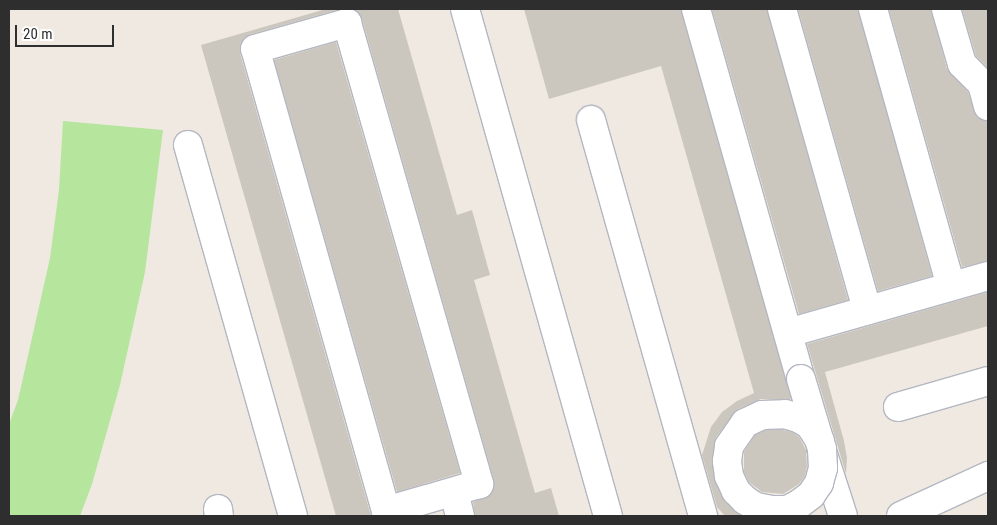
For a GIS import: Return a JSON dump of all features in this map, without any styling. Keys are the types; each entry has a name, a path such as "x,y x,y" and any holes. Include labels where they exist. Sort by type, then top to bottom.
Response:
{"lane":[{"path":"466,9 608,516"},
{"path":"696,9 801,379 822,449 823,468 819,483 811,495 799,504 786,510 756,507 736,491 729,476 727,461 729,446 745,423 762,415 785,414 798,418 810,425 820,442 843,516"},
{"path":"782,9 867,310"},
{"path":"873,9 951,286"},
{"path":"946,9 962,64 982,84 988,106"},
{"path":"347,23 479,484 457,504 386,511 255,49 347,23"},
{"path":"591,120 703,516"},
{"path":"188,145 293,516"},
{"path":"788,333 988,276"},
{"path":"898,407 988,381"},
{"path":"901,516 988,476"}],"green space":[{"path":"63,121 163,130 145,272 120,385 92,484 80,516 9,516 9,424 18,400 50,258 59,190"}],"building":[{"path":"326,9 340,9 251,34 244,38 240,45 240,53 371,516 336,516 201,45"},
{"path":"353,9 398,9 457,215 472,210 490,275 474,280 535,493 551,488 559,516 475,516 473,502 491,494 494,480 362,19"},
{"path":"524,9 681,9 791,399 761,399 738,409 716,437 712,459 715,482 725,502 741,516 725,516 717,507 702,455 711,427 722,412 737,401 754,393 661,66 549,99"},
{"path":"712,9 767,9 848,300 799,314"},
{"path":"798,9 858,9 932,276 878,291"},
{"path":"889,9 931,9 947,69 968,92 977,117 988,121 988,261 962,267"},
{"path":"962,9 988,9 988,68 976,56"},
{"path":"336,42 460,473 397,492 274,60"},
{"path":"988,292 988,326 825,372 844,441 847,458 846,474 807,344"},
{"path":"766,430 792,432 799,437 806,450 807,466 805,476 799,484 783,494 762,492 749,482 744,472 744,452 755,435"}]}
